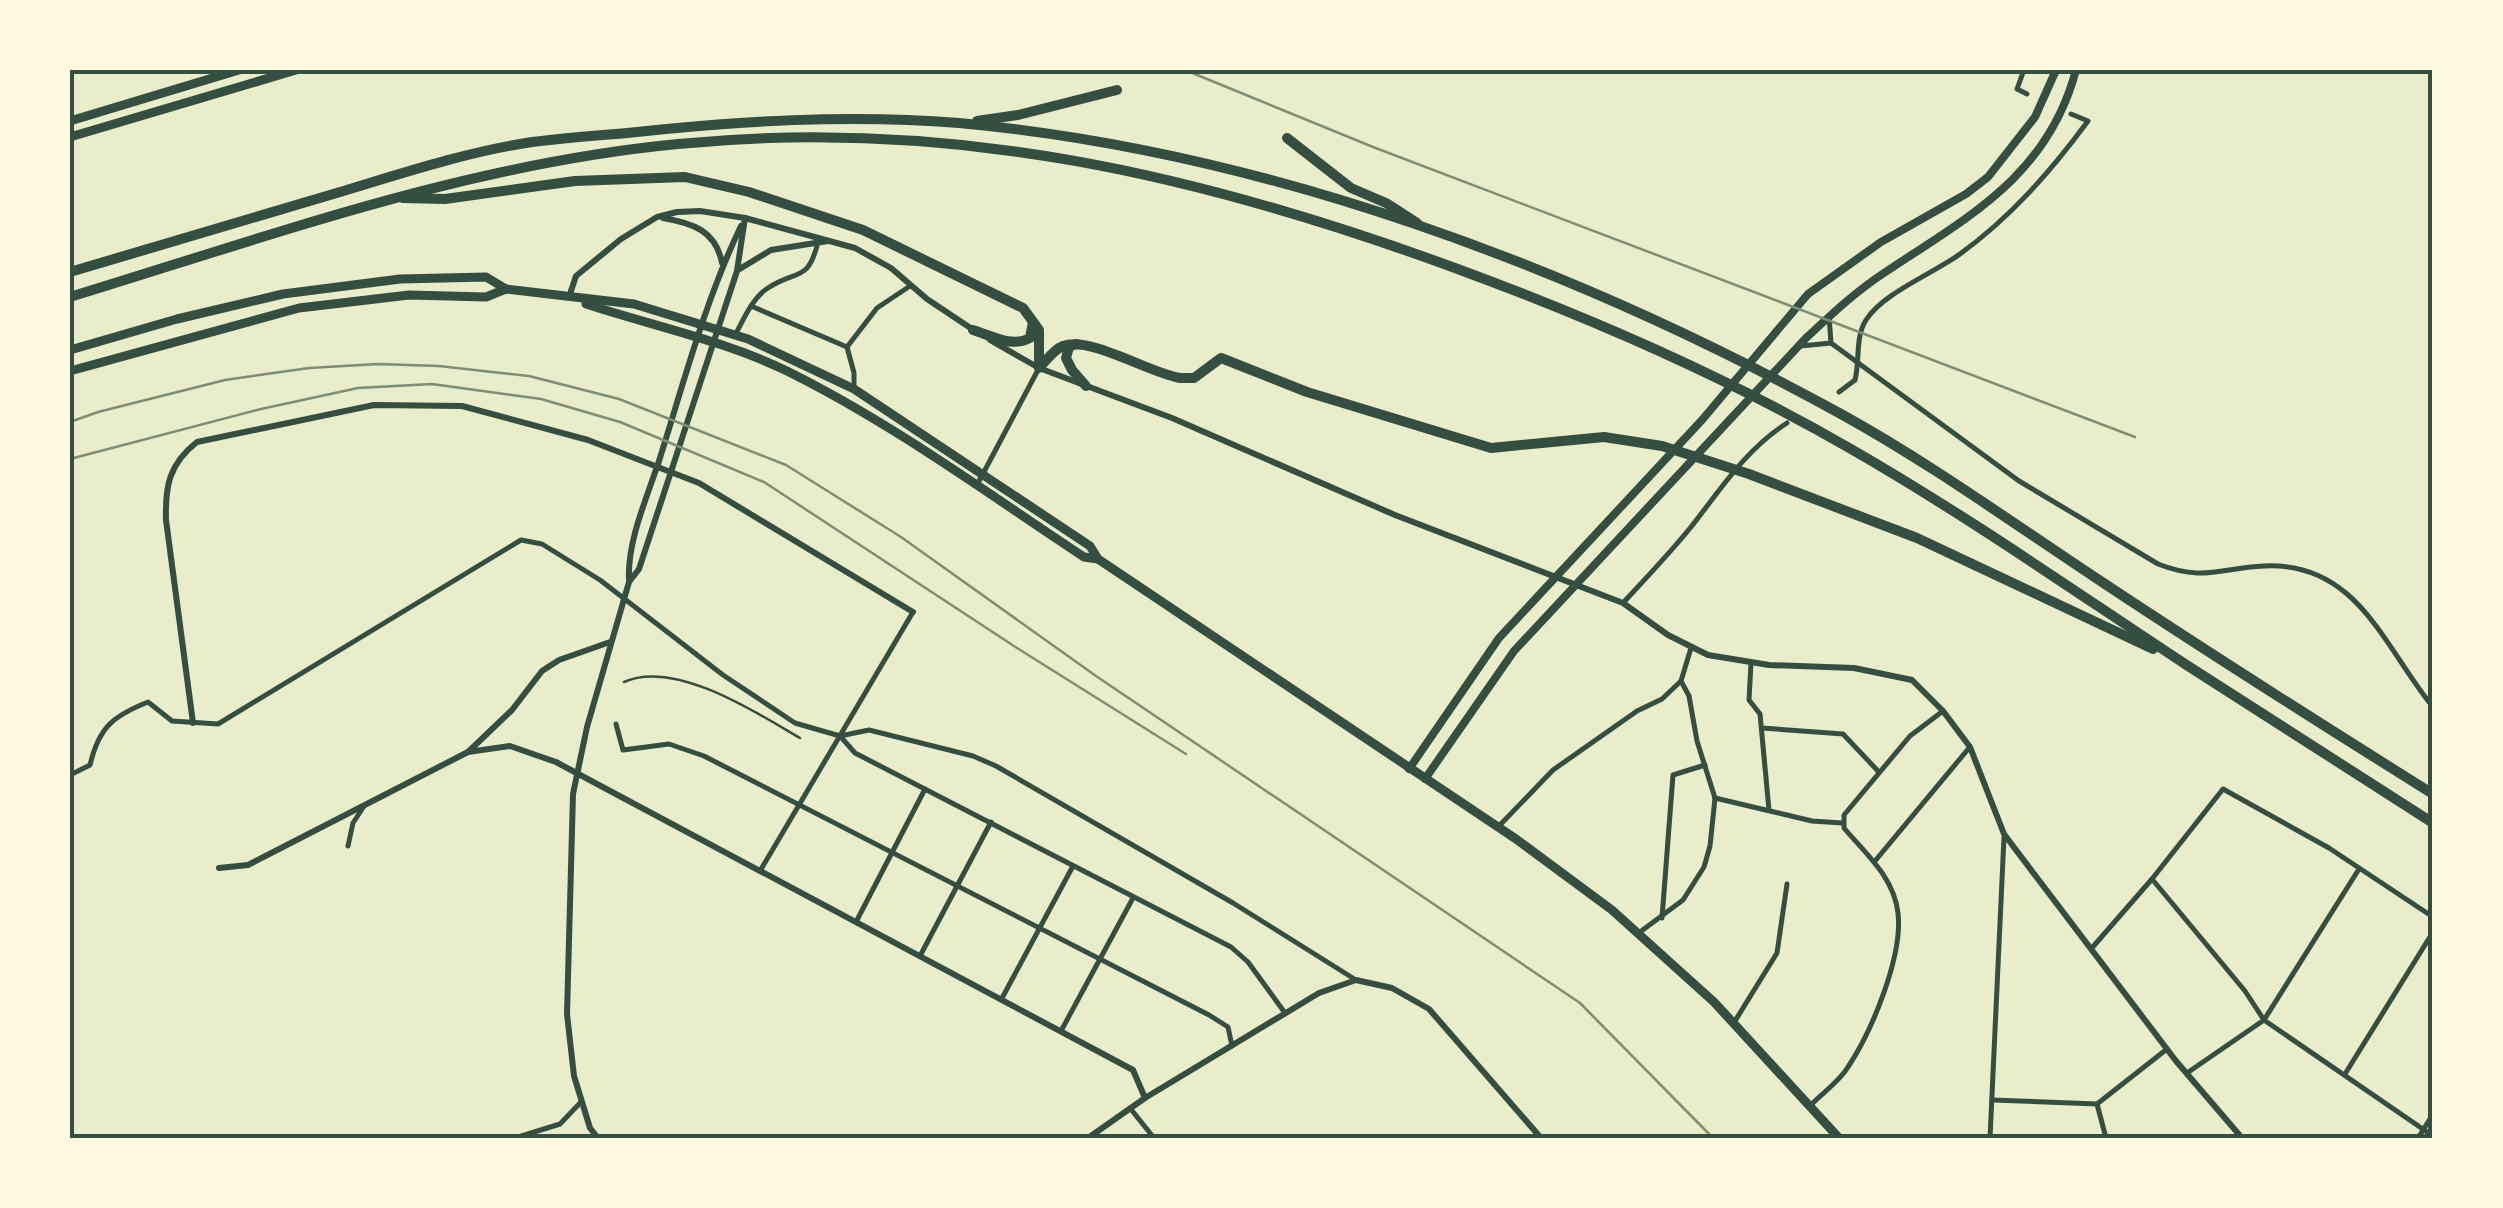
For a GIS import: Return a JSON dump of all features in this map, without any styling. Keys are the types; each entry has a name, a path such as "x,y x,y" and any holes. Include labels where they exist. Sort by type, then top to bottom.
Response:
{"highway":[{"path":"962,124 1018,115 1117,90"},
{"path":"70,272 385,178 522,144 717,124 852,119 962,124 1132,148 1292,186 1430,231 1546,274 1732,358 1844,416 1921,463 2433,794"},
{"path":"70,297 392,198 510,169 678,144 828,137 901,139 982,146 1180,180 1276,207 1516,290 1774,406 1943,504 2433,823"},
{"path":"1287,138 1352,188 1386,202 1430,231"},
{"path":"392,198 446,200 575,181 685,178 750,192 863,230 1028,312 1041,339 1039,368"},
{"path":"974,330 1002,340 1024,342 1033,330 1028,312"},
{"path":"1039,368 1062,347 1076,344 1180,378 1194,378 1222,358 1308,392 1491,448 1604,437 1662,446 1749,474 1917,538 2186,664"},
{"path":"1076,344 1070,347 1066,358 1086,386"}],"main road":[{"path":"70,122 240,70"},
{"path":"70,137 296,70"},
{"path":"1409,769 1500,638 1702,420 1808,294 1881,242 1966,194 1988,177 2035,117 2056,70"},
{"path":"1425,780 1514,651 1798,346 1884,273 1924,250 1997,197 2053,129 2076,70"},
{"path":"70,350 176,319 283,294 344,284 486,278 506,289 634,304 736,335 854,390 1090,546 1098,558 1498,826 1612,910 1733,1024 1839,1138"},
{"path":"70,371 299,308 410,295 486,297 506,289"},
{"path":"568,298 680,331 786,371 860,410 1084,557 1098,558"}],"street":[{"path":"2024,70 2017,89 2027,94"},
{"path":"1839,392 1854,380 1859,364 1859,337 1867,318 1889,298 1961,253 2052,170 2088,121 2071,114"},
{"path":"568,298 576,276 621,239 657,217 677,212 700,211 745,218 832,240 876,258 974,330 1039,368 1623,604 1708,655 1750,663 1854,668 1912,680 1944,711 1970,747 2004,834 2167,1050 2242,1138"},
{"path":"657,217 700,228 712,238 722,264"},
{"path":"630,582 628,566 648,495 722,264 745,218"},
{"path":"598,1138 590,1128 571,1060 567,1014 576,776 624,598 639,568 736,271 745,218"},
{"path":"736,271 772,250 832,240"},
{"path":"736,335 766,288 804,273 813,263 818,242"},
{"path":"847,348 877,308 911,286"},
{"path":"751,306 847,348"},
{"path":"1829,316 1831,343"},
{"path":"1798,346 1831,343 2020,480 2158,564 2182,573 2208,575 2281,566 2303,568 2326,579 2362,606 2433,708"},
{"path":"847,348 854,390"},
{"path":"976,486 1039,368"},
{"path":"193,723 166,520 165,493 176,462 197,442 374,405 462,406 588,440 699,483 913,612 760,871"},
{"path":"1623,604 1690,528 1742,460 1762,439 1787,423"},
{"path":"70,775 90,765 95,741 119,714 148,702 172,721 218,724 521,540 542,544 624,598 723,675 796,724 840,736 869,730 973,756 996,766 1234,903 1356,980 1392,988 1429,1009 1542,1138"},
{"path":"219,868 248,866 468,752 512,710 542,671 559,660 611,642"},
{"path":"1498,826 1552,770 1637,711 1662,699 1681,681 1691,648"},
{"path":"1750,663 1749,700 1760,714 1769,810"},
{"path":"1637,933 1682,900 1704,867 1716,810 1681,681"},
{"path":"1842,823 1854,802 1910,736 1944,711"},
{"path":"616,724 622,750 651,744 688,749 1209,1015 1228,1027 1232,1046"},
{"path":"1762,728 1843,734 1878,772"},
{"path":"840,736 855,754 1231,947 1248,962 1285,1014"},
{"path":"468,752 510,746 546,758 1133,1070 1145,1098"},
{"path":"1875,861 1970,747"},
{"path":"1662,918 1674,775 1705,765"},
{"path":"856,922 925,788"},
{"path":"2091,949 2224,788 2329,848 2433,916"},
{"path":"1715,798 1812,821 1842,823 1875,861 1898,914 1892,966 1869,1026 1846,1070 1810,1106"},
{"path":"348,846 353,823 365,804"},
{"path":"920,956 990,822"},
{"path":"1990,1138 2004,834"},
{"path":"1001,1000 1073,865"},
{"path":"2186,1073 2264,1020 2359,869"},
{"path":"2152,879 2245,991 2264,1020 2433,1136"},
{"path":"1733,1024 1777,953 1786,884"},
{"path":"1060,1032 1133,897"},
{"path":"2344,1075 2433,932"},
{"path":"1088,1138 1145,1098 1319,993 1356,980"},
{"path":"1992,1100 2097,1104 2167,1050"},
{"path":"515,1138 560,1124 582,1102"},
{"path":"2097,1104 2106,1138"},
{"path":"1130,1108 1154,1138"},
{"path":"2418,1138 2433,1114"}],"lane":[{"path":"624,682 635,678 696,684 724,694 800,738"}],"railway":[{"path":"1185,70 1373,147 2135,437"},
{"path":"70,422 225,380 309,368 439,366 529,376 619,399 786,465 901,537 1096,676 1580,1003 1713,1138"},
{"path":"70,459 358,388 432,384 541,399 620,422 764,482 1186,754"}]}
